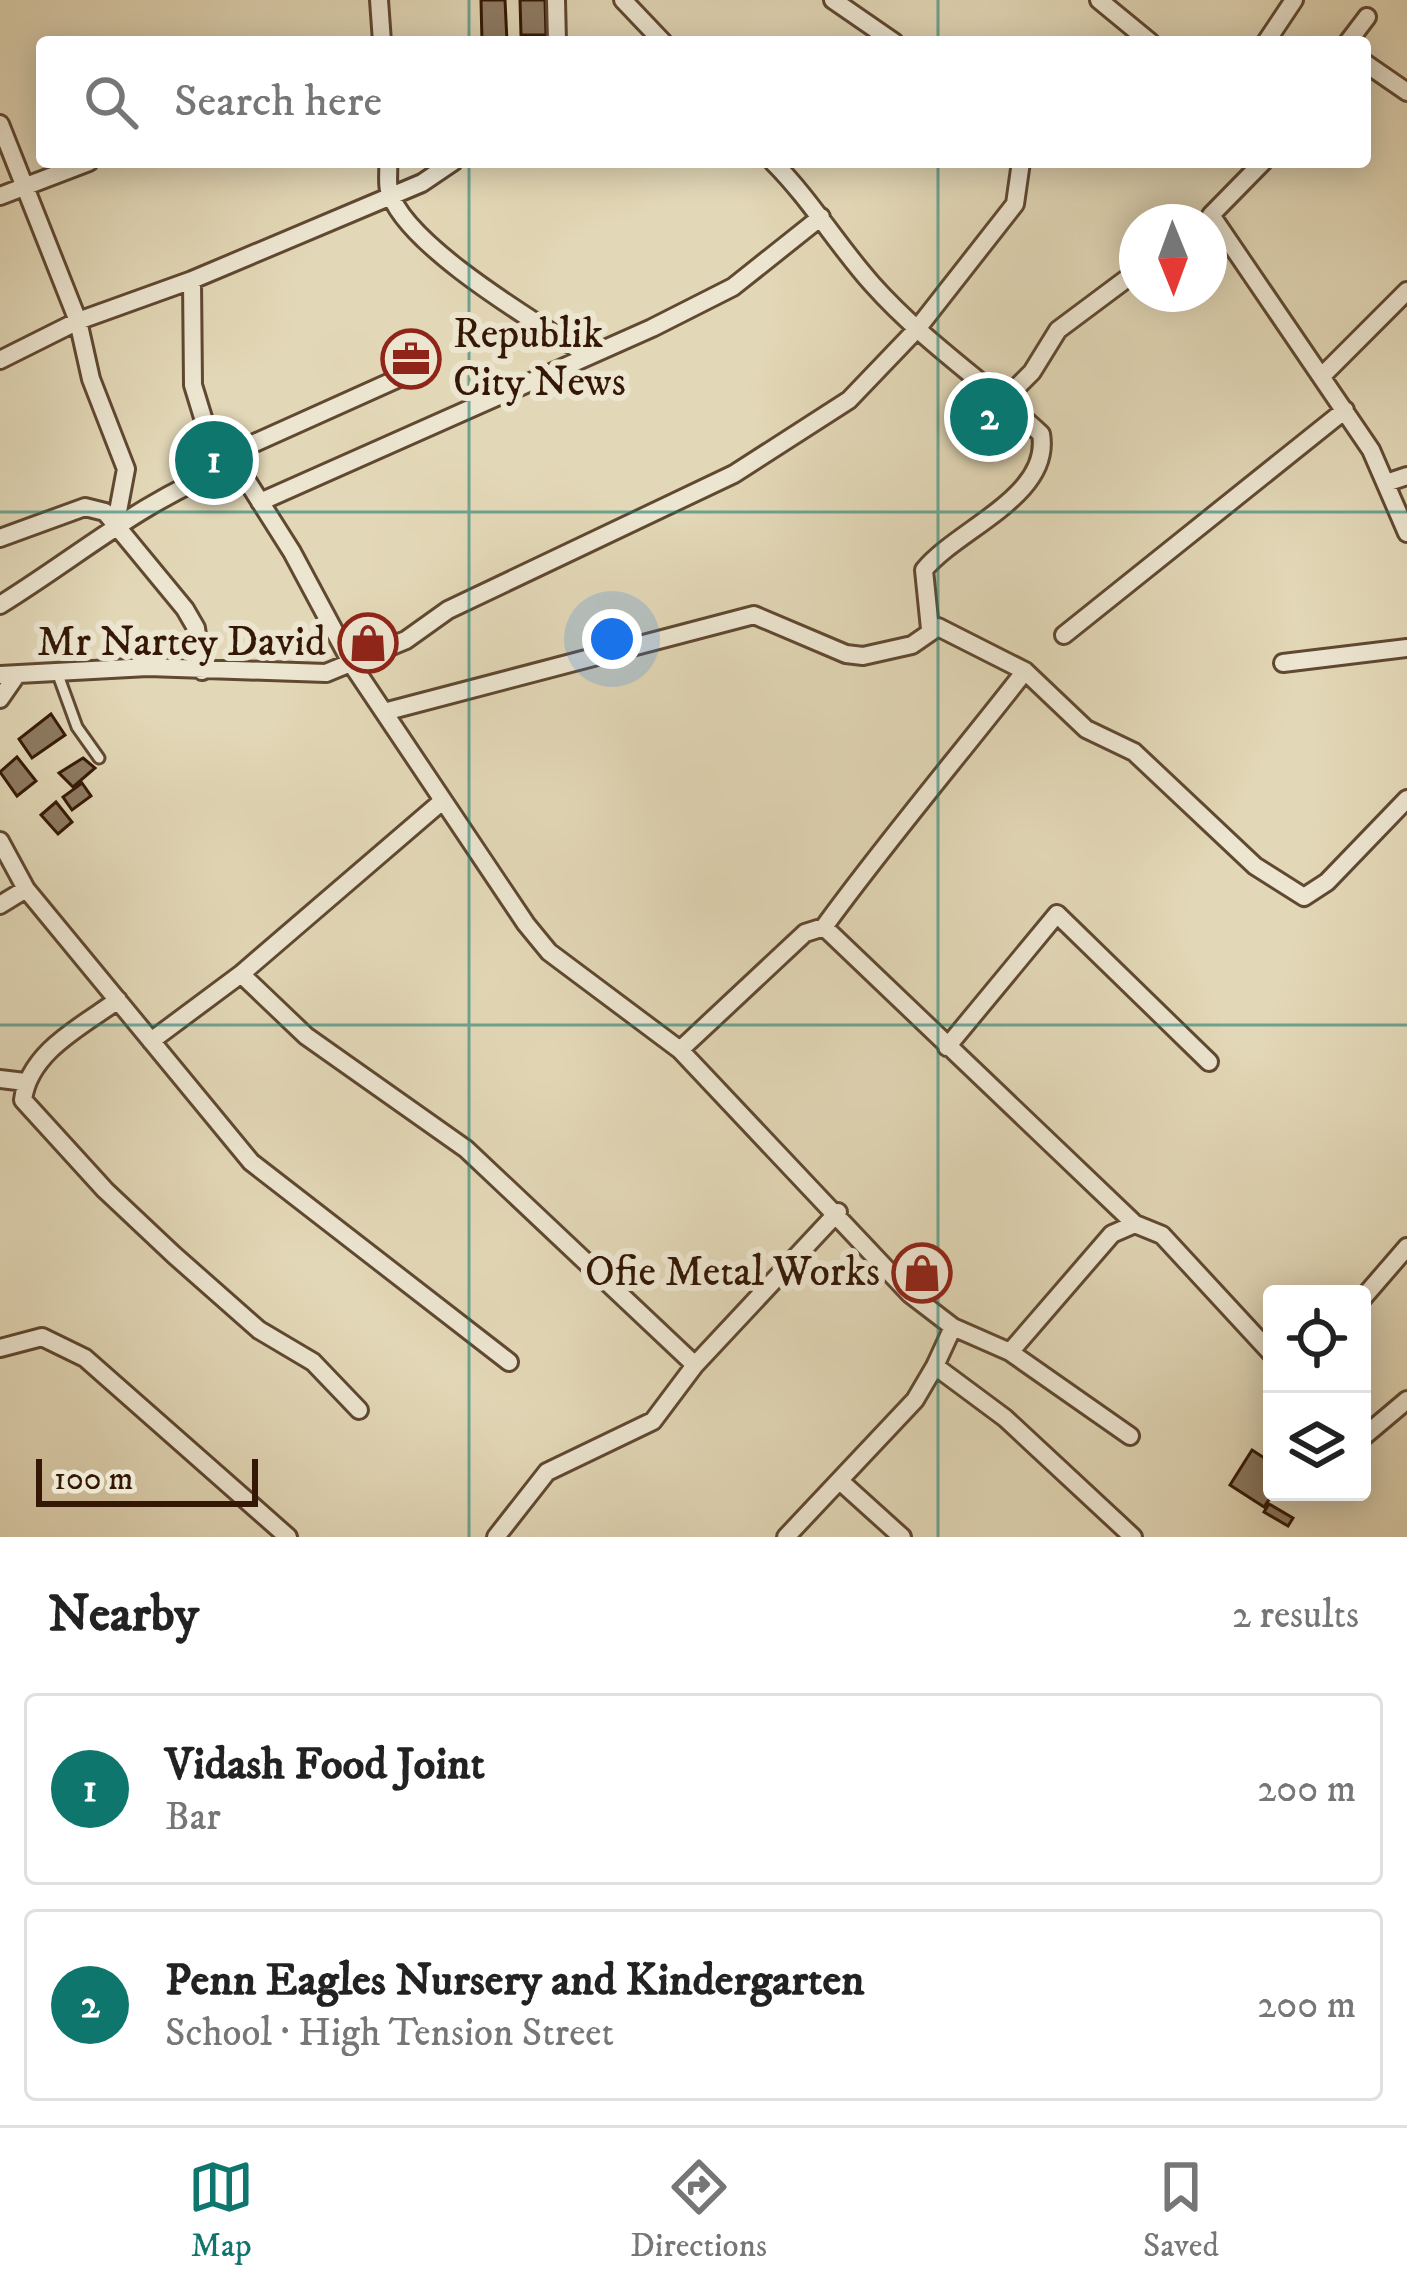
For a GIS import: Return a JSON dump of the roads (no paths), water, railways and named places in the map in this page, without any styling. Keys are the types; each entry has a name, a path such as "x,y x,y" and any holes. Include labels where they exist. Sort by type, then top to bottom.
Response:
{"street":[{"path":"379,0 382,36"},
{"path":"556,0 557,36"},
{"path":"623,0 657,36"},
{"path":"1099,0 1143,36"},
{"path":"1270,36 1294,0"},
{"path":"842,3 886,36"},
{"path":"1353,36 1367,17"},
{"path":"1371,67 1407,92"},
{"path":"0,124 78,322 92,379 126,469 116,522"},
{"path":"0,196 74,168"},
{"path":"388,168 389,193 453,266 586,355"},
{"path":"0,360 78,322 192,280 437,176 446,168"},
{"path":"777,168 871,283 917,329 1041,434 1042,455 1014,497 977,522 924,570 930,628"},
{"path":"0,699 8,675 148,667 301,676 352,666 406,640 448,610 777,450 849,400 917,329 1016,204 1021,168"},
{"path":"1221,204 1257,168"},
{"path":"260,502 733,287 821,217"},
{"path":"1227,247 1345,410 1386,483 1407,533"},
{"path":"192,280 193,385 208,434 232,459 260,502 352,666 440,803 549,952 680,1050 838,1212 910,1294 953,1328 1010,1352 1130,1436"},
{"path":"1004,400 1032,372 1058,330 1119,285"},
{"path":"1322,376 1407,291"},
{"path":"0,604 116,522 171,490 417,370"},
{"path":"1064,635 1345,410"},
{"path":"1386,483 1407,476"},
{"path":"0,538 85,507 116,522 196,628 202,671"},
{"path":"384,712 754,615 846,654 863,656 912,645 930,628"},
{"path":"930,628 1024,671 1086,729 1134,752 1255,866 1304,897 1328,882 1407,799"},
{"path":"1283,663 1407,648"},
{"path":"680,1050 806,933 824,927 909,811 950,769 1024,671"},
{"path":"151,1041 242,974 440,803"},
{"path":"0,841 26,889 251,1162 509,1362"},
{"path":"0,904 26,889"},
{"path":"947,1047 1057,914 1209,1062"},
{"path":"824,927 1076,1163 1135,1225 1162,1235 1263,1344"},
{"path":"242,974 306,1036 466,1149 695,1365"},
{"path":"118,1000 64,1038 26,1082 23,1100 105,1190 247,1321 313,1362 359,1410"},
{"path":"0,1078 26,1082"},
{"path":"496,1537 547,1472 653,1420 695,1365 838,1212"},
{"path":"1010,1352 1112,1234 1135,1225"},
{"path":"1371,1289 1407,1247"},
{"path":"786,1537 915,1400 953,1328"},
{"path":"0,1348 42,1337 85,1358 288,1537"},
{"path":"935,1366 1005,1418 1133,1537"},
{"path":"1371,1430 1407,1400"},
{"path":"840,1481 902,1537"}],"lane":[{"path":"57,672 77,727 99,758"}],"place":[{"name":"Republik City News","path":"411,359"},
{"name":"Penn Eagles Nursery and Kindergarten","path":"989,417"},
{"name":"Vidash Food Joint","path":"214,460"},
{"name":"Mr Nartey David","path":"368,643"},
{"name":"Ofie Metal Works","path":"922,1273"}]}
